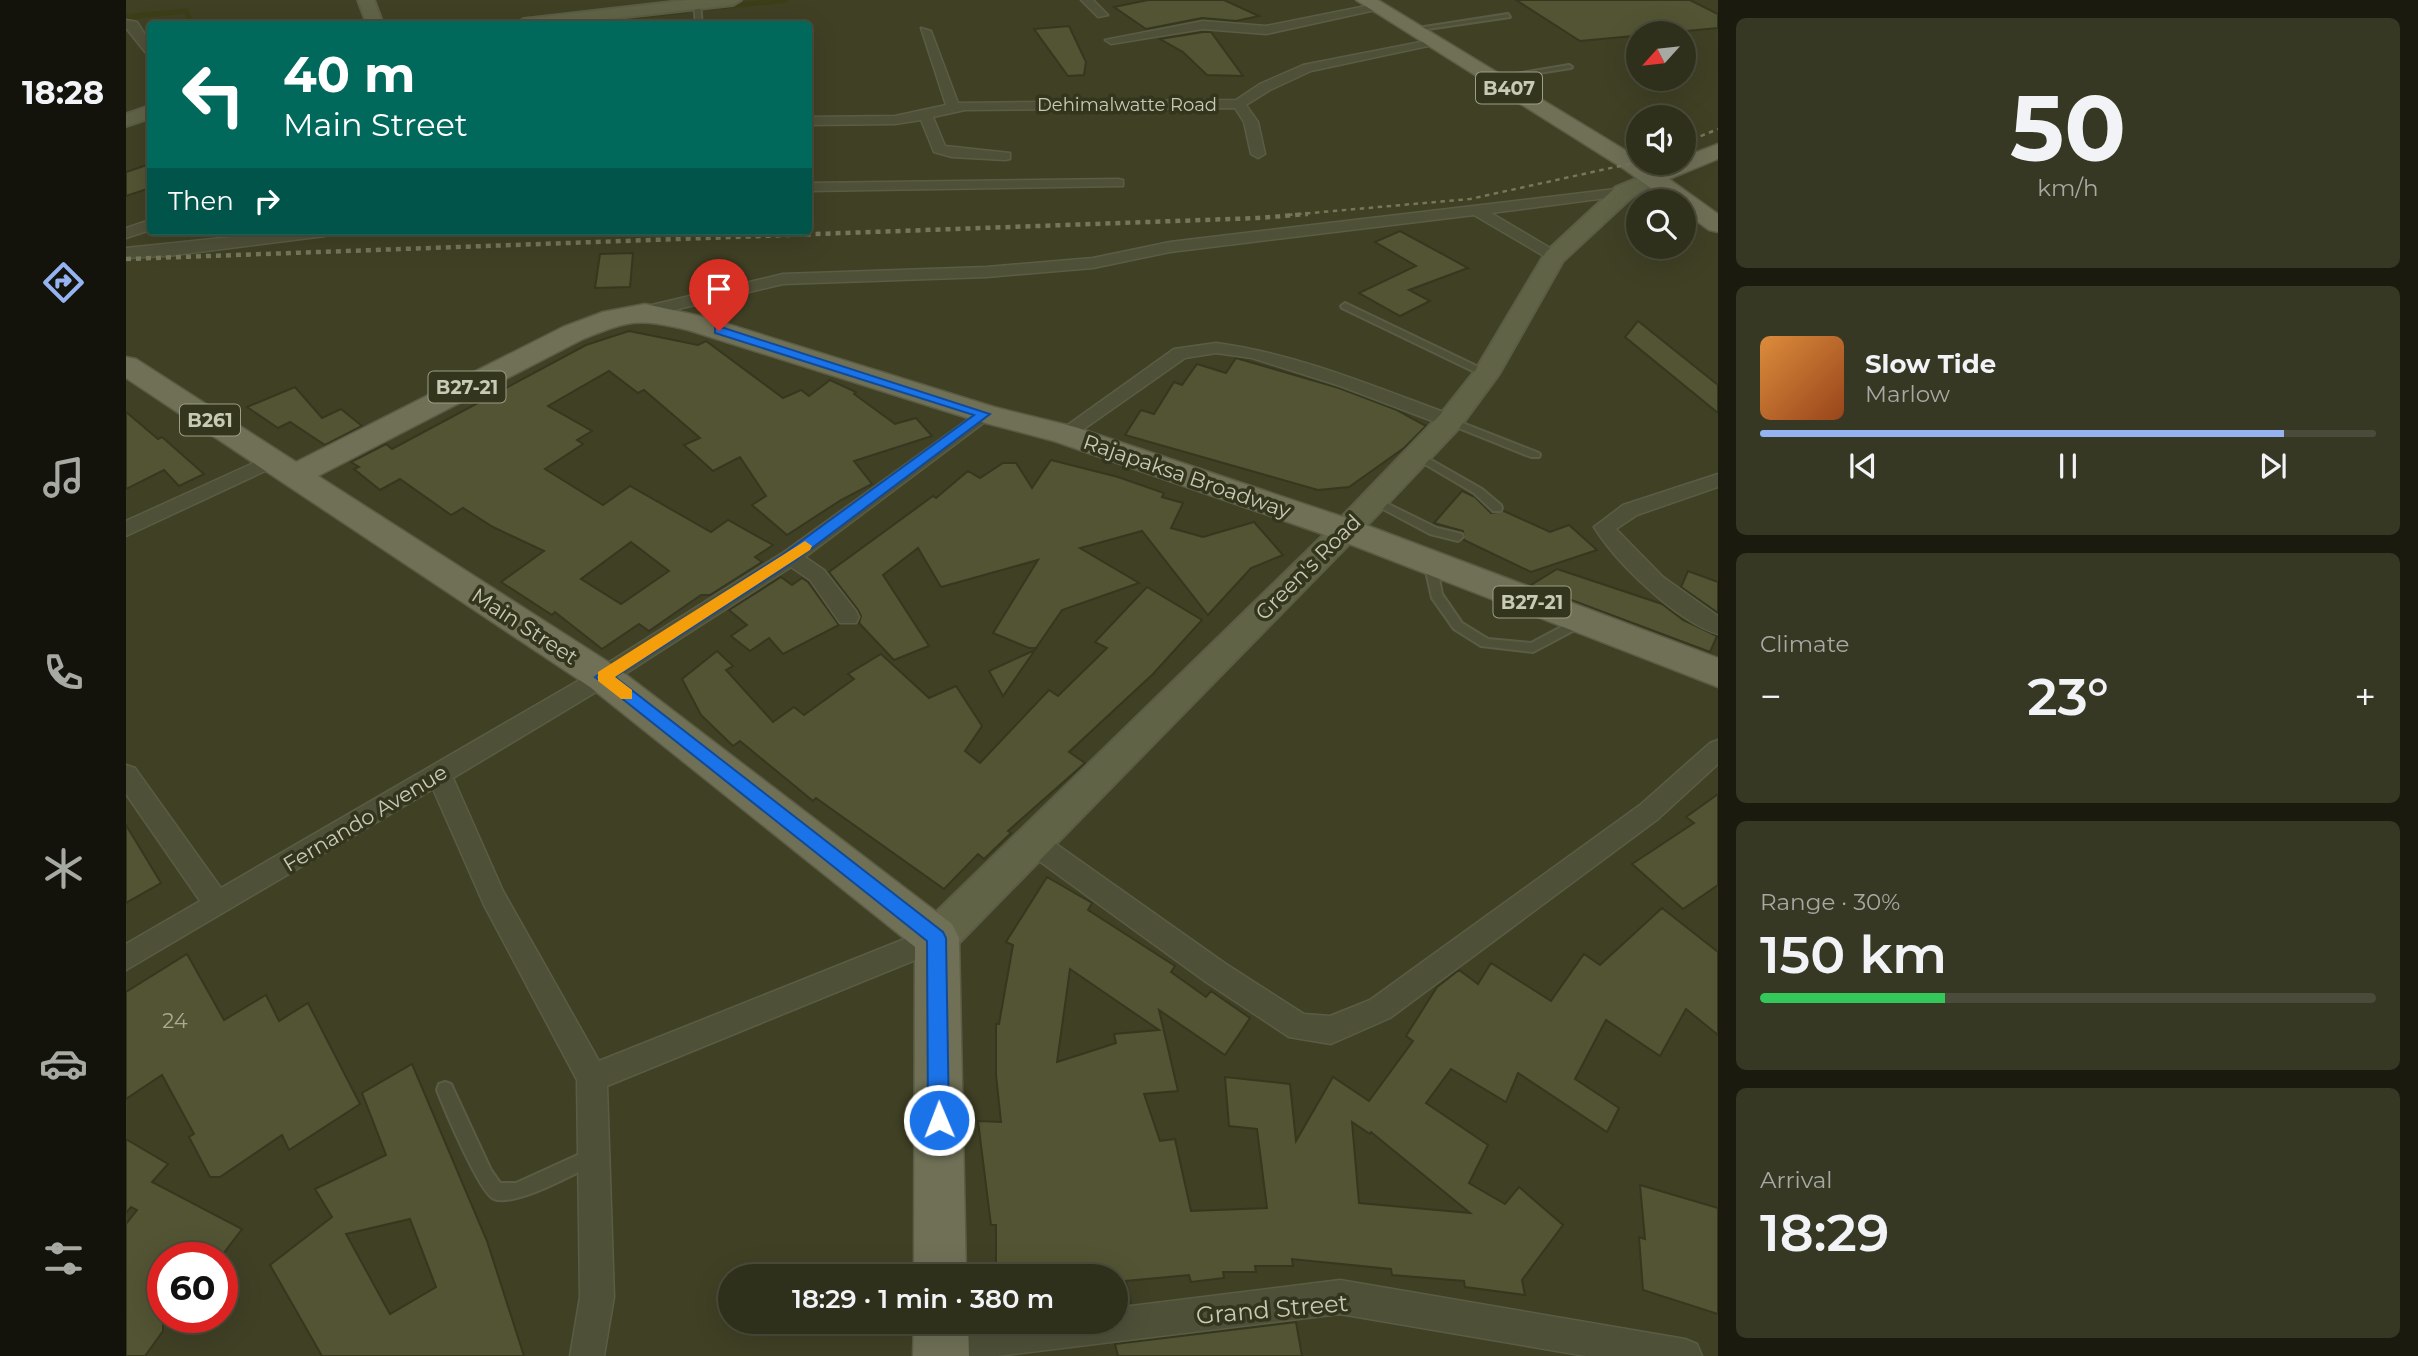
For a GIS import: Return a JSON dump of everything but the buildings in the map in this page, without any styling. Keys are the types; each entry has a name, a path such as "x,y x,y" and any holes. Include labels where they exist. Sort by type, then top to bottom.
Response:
{"main road":[{"path":"366,0 373,21"},
{"path":"548,21 733,0"},
{"name":"B407","path":"1370,3 1494,78 1667,189"},
{"path":"127,119 147,113"},
{"path":"1652,178 1718,151"},
{"name":"Green's Road","path":"937,938 1346,530 1450,421 1486,374 1554,257 1624,191 1652,178"},
{"name":"B407","path":"1696,210 1718,225"},
{"name":"Rajapaksa Broadway","path":"645,313 708,327 984,414 1064,434 1346,530 1718,673"},
{"name":"B27-21","path":"283,468 573,333 613,318 645,313"},
{"name":"Main Street","path":"126,365 603,677 937,938"},
{"path":"937,938 940,1264"}],"street":[{"path":"1087,0 1102,15"},
{"path":"1111,40 1203,24 1266,30 1370,3"},
{"path":"126,24 133,25 147,45"},
{"path":"925,31 953,106"},
{"path":"126,42 147,45"},
{"name":"Dehimalwatte Road","path":"812,121 903,120 926,116 953,106 1239,104 1265,87 1307,68 1436,43"},
{"path":"1239,104 1251,122 1258,154"},
{"path":"926,116 939,149 952,153 1005,156"},
{"path":"812,187 1118,183"},
{"path":"645,313 710,294 783,279 987,272 1093,263 1170,247 1624,191"},
{"path":"1696,208 1718,211"},
{"path":"1478,211 1554,257"},
{"path":"126,233 147,226"},
{"path":"126,253 167,251 293,235"},
{"path":"1064,434 1180,353 1216,348 1254,353 1346,382 1450,421"},
{"name":"Fernando Avenue","path":"126,958 603,677 790,557 984,414"},
{"path":"126,529 283,468"},
{"path":"1718,480 1630,510 1604,527 1620,551 1663,592 1718,626"},
{"path":"790,557 817,575 848,617"},
{"path":"1034,842 1216,973 1299,1027 1331,1030 1380,1009 1649,811 1718,750"},
{"path":"439,774 494,897 592,1078 597,1297 587,1356"},
{"path":"126,775 218,905"},
{"path":"592,1078 937,938"},
{"name":"Grand Street","path":"941,1341 1340,1297 1685,1356"}],"lane":[{"path":"697,2 699,21"},
{"path":"1414,29 1508,16"},
{"path":"1494,78 1569,67"},
{"path":"1345,306 1486,374"},
{"path":"1450,421 1535,456"},
{"path":"1417,455 1478,491 1497,508"},
{"path":"1374,500 1434,531 1458,537"},
{"path":"1430,562 1436,595 1458,626 1485,643 1533,648 1583,621"},
{"path":"445,1090 485,1176 496,1191 517,1191 594,1155"}],"waterway":[{"path":"709,8 786,0"},
{"path":"126,17 186,11 191,21"},
{"path":"594,21 686,11"}],"railway":[{"path":"1696,138 1718,129"},
{"path":"1288,215 1470,199 1626,165"},
{"path":"812,234 1308,214"},
{"path":"126,259 789,235"}],"slow traffic":[{"path":"626,695 603,677 805,546"}],"route":[{"path":"719,331 984,414 790,557 603,677 937,938 939,1120"}]}
